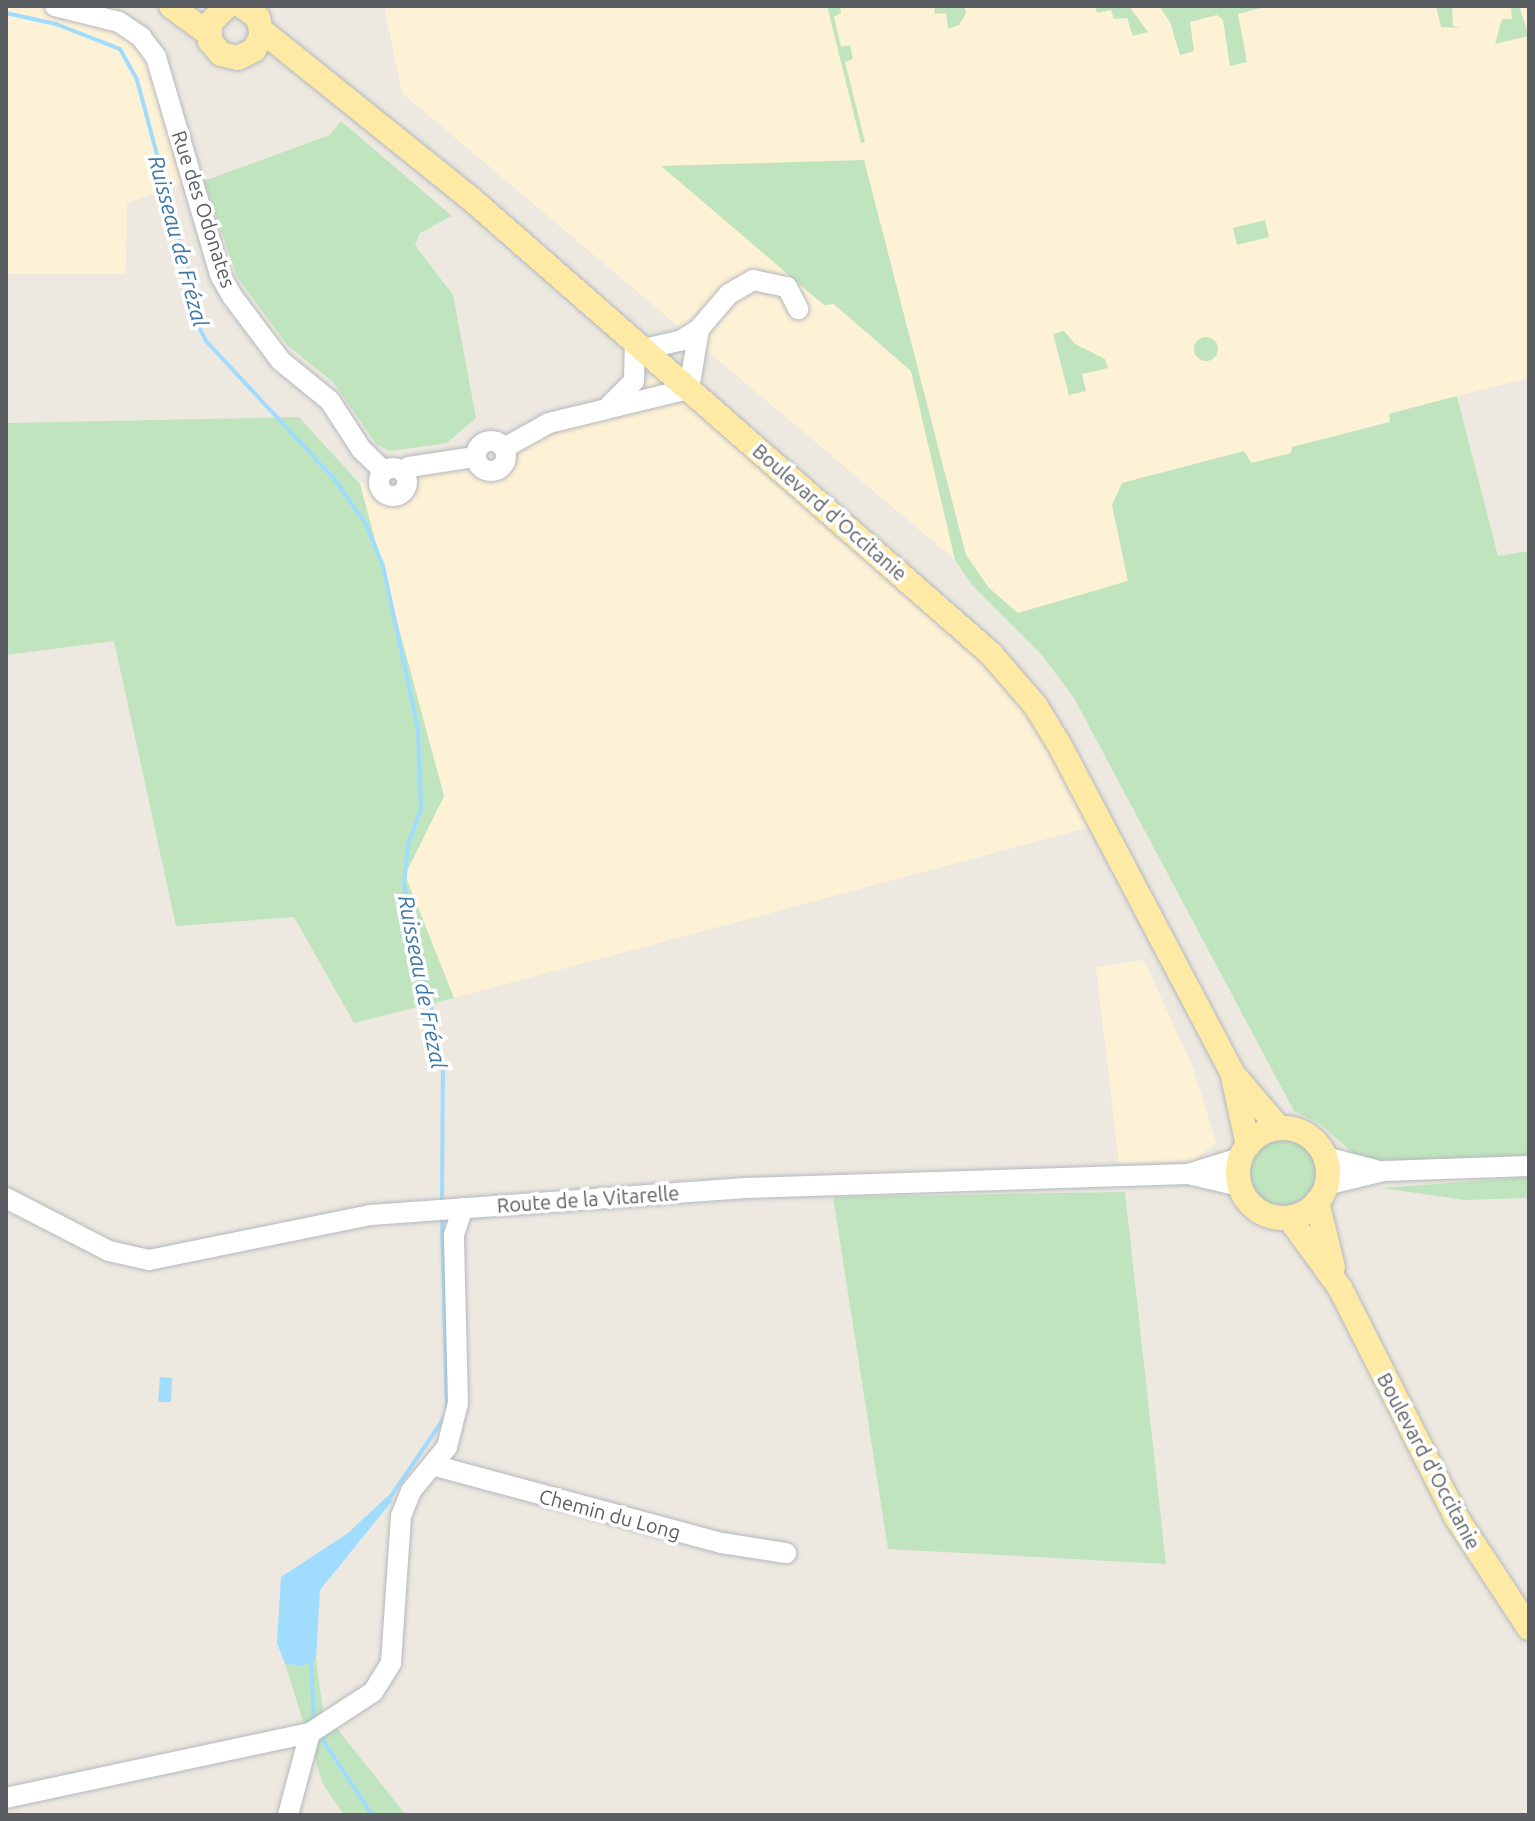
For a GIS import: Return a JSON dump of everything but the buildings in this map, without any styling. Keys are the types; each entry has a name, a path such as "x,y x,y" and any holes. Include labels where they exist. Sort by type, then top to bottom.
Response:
{"main road":[{"name":"Boulevard d'Occitanie","path":"173,6 217,18 215,48 229,57 258,40 295,60 387,128 936,603 1035,705 1233,1074 1279,1128"},
{"path":"242,6 258,18 258,40"},
{"name":"Boulevard d'Occitanie","path":"1233,1074 1244,1151"},
{"path":"1279,1128 1307,1135 1325,1157 1322,1194 1289,1218 1264,1214 1240,1186 1244,1151 1279,1128"},
{"name":"Boulevard d'Occitanie","path":"1322,1194 1340,1288"},
{"name":"Boulevard d'Occitanie","path":"1289,1218 1340,1288 1456,1517 1529,1628"}],"street":[{"name":"Rue des Odonates","path":"55,6 119,22 141,37 160,69 220,275 281,361 330,401 361,449 394,472 475,457 486,471 497,470 506,461 504,448 549,423 610,405"},
{"path":"610,405 634,381 640,345 680,341 699,329 729,294 753,280 787,287 798,309"},
{"path":"610,405 689,389 699,329"},
{"name":"Route de la Vitarelle","path":"1188,1174 1244,1151"},
{"path":"1325,1157 1384,1171 1529,1166"},
{"path":"1322,1194 1384,1171"},
{"name":"Route de la Vitarelle","path":"6,1198 109,1251 149,1260 296,1227 432,1210 746,1188 1188,1174 1240,1186"},
{"path":"6,1798 310,1733 373,1692 391,1663 401,1516 411,1491 436,1466 458,1403 454,1235 458,1208"},
{"name":"Chemin du Long","path":"436,1466 722,1543 786,1553"},
{"path":"288,1815 310,1733"}],"shaded area":[{"path":"6,6 112,6 164,50 200,178 127,203 126,274 6,274"},
{"path":"384,6 1529,6 1529,378 1389,413 1391,421 1292,447 1291,453 1251,463 1245,452 1112,505 1128,581 1018,613 989,588 966,555 864,161 662,166 824,305 833,304 911,371 955,560 402,93"},
{"path":"666,369 991,654 1102,824 454,998 405,875 444,796 360,484 504,448 610,405"},
{"path":"1144,960 1193,1068 1216,1143 1194,1161 1119,1163 1096,967"}],"green space":[{"path":"827,6 840,6 841,13 834,17 841,47 850,45 853,59 845,62 865,142 861,143"},
{"path":"934,6 965,6 966,13 959,25 948,29 946,13 935,14"},
{"path":"1095,6 1129,6 1148,32 1133,36 1127,18 1114,19 1111,10 1097,13"},
{"path":"1159,6 1269,6 1238,14 1247,62 1230,66 1223,20 1217,15 1190,22 1194,51 1180,55 1170,22"},
{"path":"1436,6 1452,6 1453,26 1461,28 1441,27"},
{"path":"1511,6 1519,6 1529,36 1495,44 1502,19 1512,19"},
{"path":"341,121 452,216 420,233 415,245 453,295 476,418 447,443 391,451 377,445 333,382 287,345 237,277 204,181 330,135"},
{"path":"864,160 966,555 989,588 1018,613 1128,581 1112,505 1122,483 1244,451 1251,463 1291,453 1292,447 1390,422 1389,414 1457,396 1498,556 1529,551 1529,1159 1385,1165 1361,1160 1320,1124 1294,1111 1074,698 1041,654 973,586 955,560 911,371 834,304 824,305 661,166"},
{"path":"1265,220 1269,237 1237,245 1233,228"},
{"path":"1064,331 1075,344 1105,359 1108,368 1082,374 1086,391 1069,395 1053,334"},
{"path":"1206,337 1214,341 1218,349 1214,357 1206,361 1198,357 1194,349 1198,341"},
{"path":"299,417 360,484 444,796 405,875 454,998 354,1023 294,917 176,926 114,641 6,655 6,423"},
{"path":"1290,1140 1311,1155 1317,1174 1315,1187 1307,1198 1290,1208 1276,1208 1259,1198 1251,1187 1249,1167 1259,1150 1270,1142"},
{"path":"1529,1177 1529,1198 1465,1200 1381,1188"},
{"path":"1125,1192 1166,1564 888,1549 833,1197"},
{"path":"316,1659 323,1711 406,1815 344,1815 323,1784 285,1664 303,1666"}],"water":[{"path":"160,1377 172,1378 171,1402 158,1402"},
{"path":"389,1495 392,1501 320,1590 316,1659 303,1666 285,1664 277,1643 281,1577 348,1533"}],"waterway":[{"name":"Ruisseau de Frézal","path":"6,13 56,24 120,49 137,80 190,278 195,320 206,341 335,480 366,524 383,566 418,729 421,809 408,845 404,885 443,1061 442,1205"},
{"name":"Ruisseau de Frézal","path":"442,1218 447,1409"},
{"name":"Ruisseau de Frézal","path":"389,1499 445,1417"},
{"name":"Ruisseau de Frézal","path":"311,1660 314,1722"},
{"name":"Ruisseau de Frézal","path":"319,1734 372,1815"}]}
